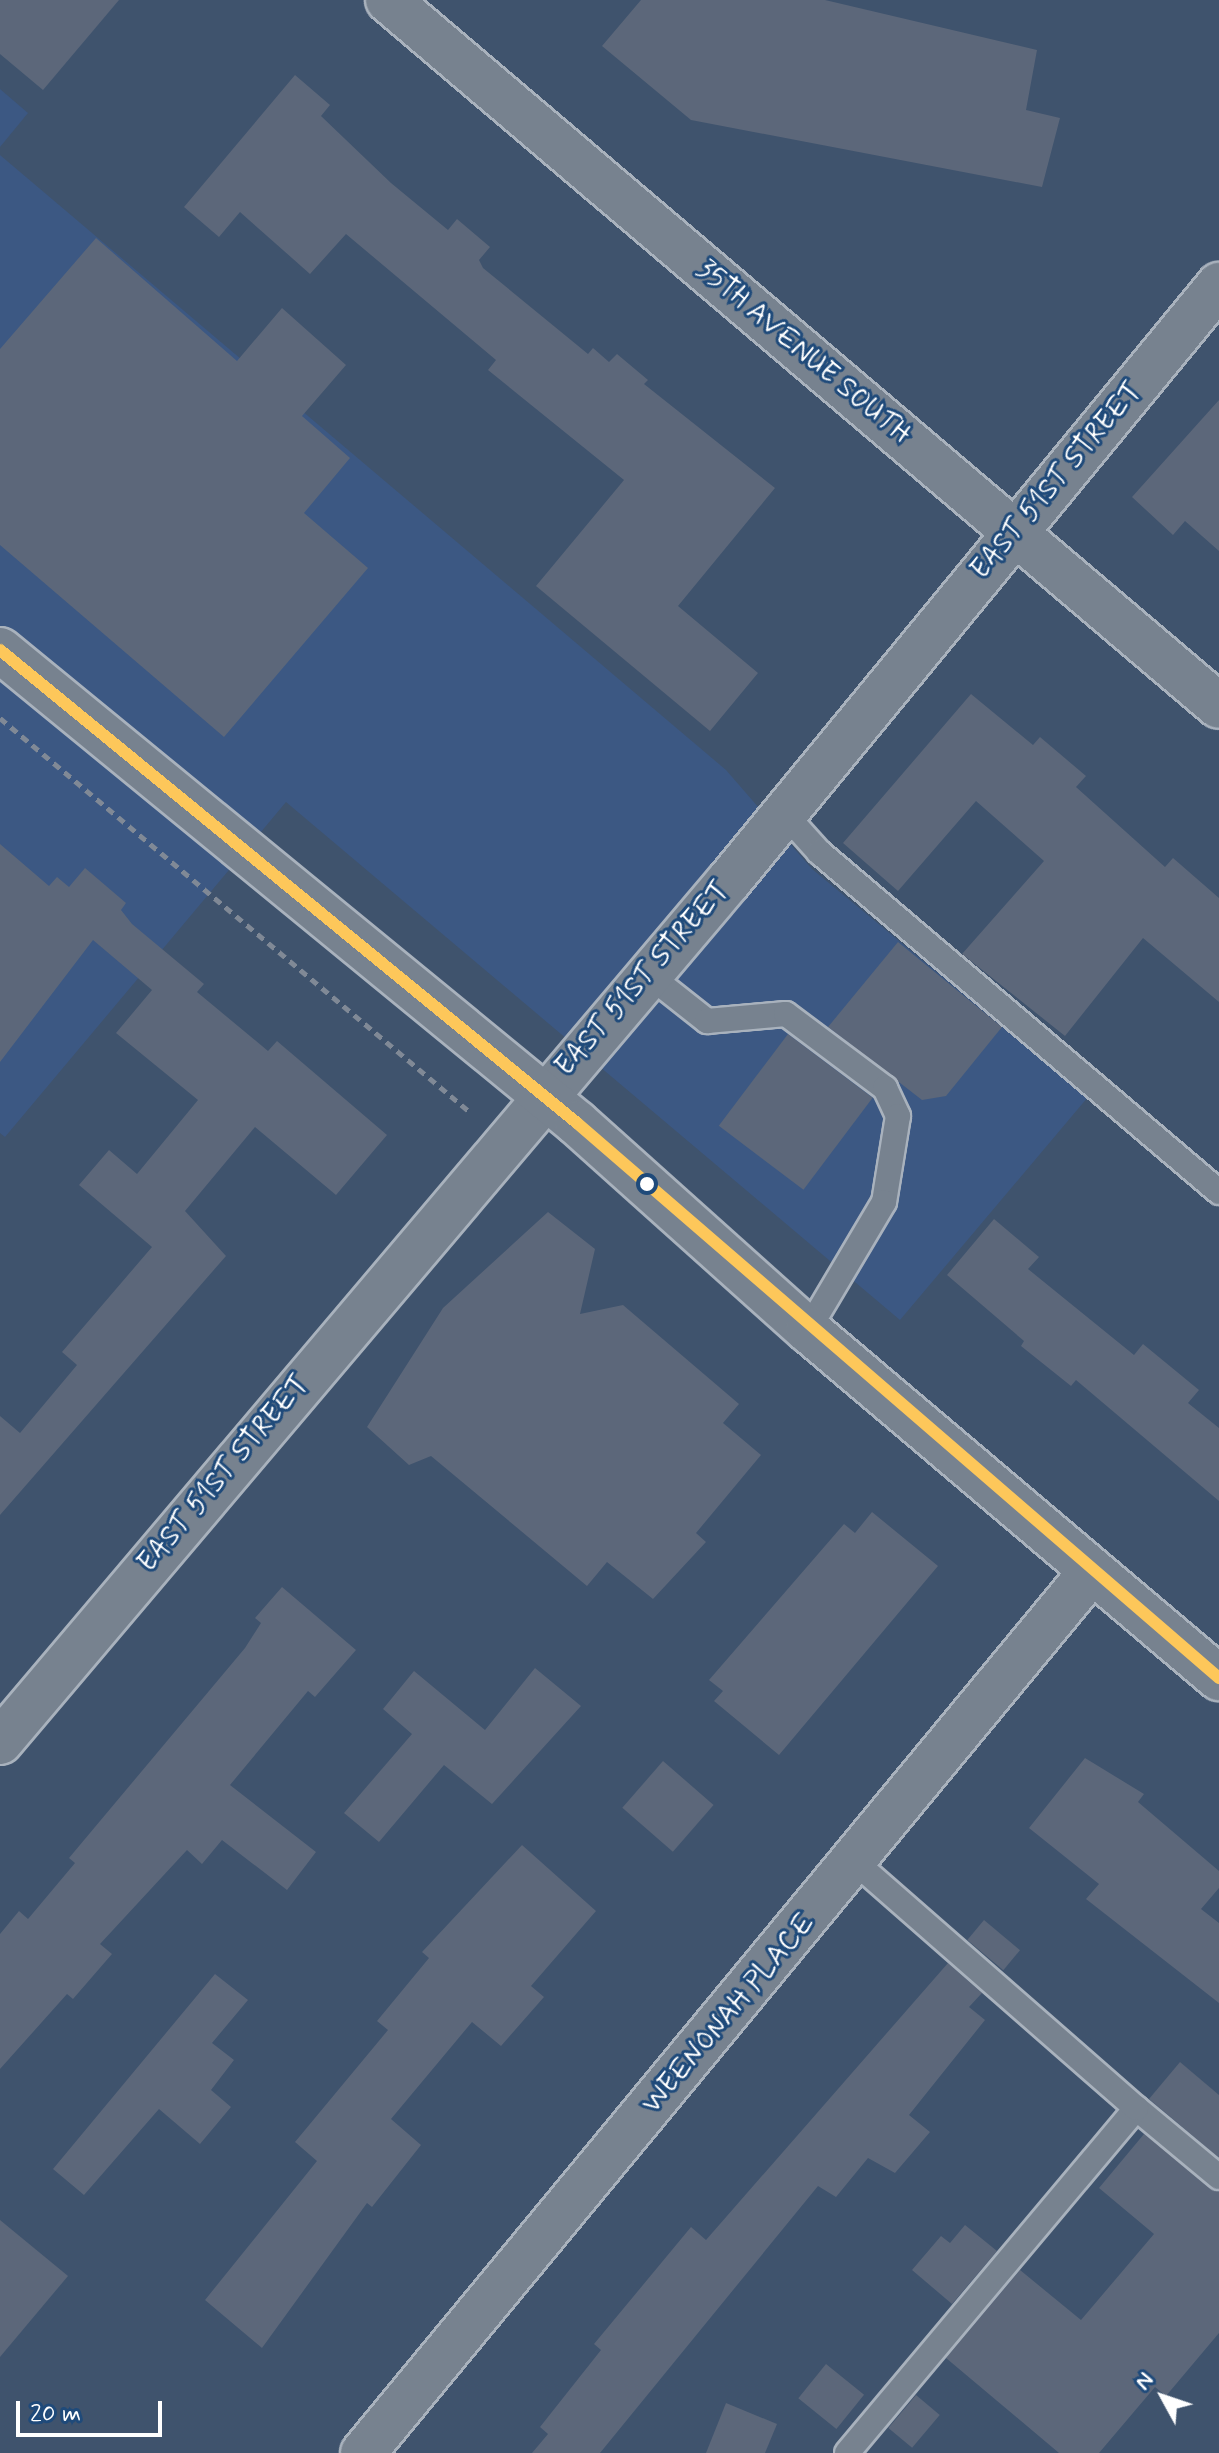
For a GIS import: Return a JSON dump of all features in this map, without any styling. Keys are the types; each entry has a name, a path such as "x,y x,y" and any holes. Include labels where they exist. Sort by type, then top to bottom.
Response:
{"street":[{"name":"35TH AVENUE SOUTH","path":"388,0 1017,529 1219,706"},
{"name":"EAST 51ST STREET","path":"0,1742 542,1095 650,976 1219,285"},
{"path":"0,650 542,1095 808,1330 1219,1678"},
{"name":"WEENONAH PLACE","path":"363,2453 855,1862 1091,1572"}],"lane":[{"path":"783,812 819,852 1219,1192"},
{"path":"650,976 707,1021 786,1014 885,1088 898,1116 884,1202 808,1330"},
{"path":"855,1862 1219,2177"},
{"path":"847,2453 1136,2108"}],"path":[{"path":"0,718 476,1117"}],"shaded area":[{"path":"0,89 28,113 0,147"},
{"path":"0,155 726,770 812,869 1088,1097 900,1320 286,802 5,1137 0,1133"}],"building":[{"path":"0,0 119,0 43,90 0,54"},
{"path":"641,0 825,0 1037,50 1026,110 1060,118 1042,187 691,120 602,46"},
{"path":"295,75 330,105 321,116 391,183 448,230 457,219 490,247 479,260 483,268 588,354 593,348 609,362 617,354 648,380 644,384 775,488 678,606 758,673 710,731 536,586 624,480 488,370 496,360 346,234 310,274 240,212 219,237 184,207"},
{"path":"96,238 237,361 282,308 346,365 302,416 350,458 304,513 368,568 224,737 0,545 0,349"},
{"path":"1219,400 1219,551 1185,521 1173,535 1132,497"},
{"path":"971,694 1033,745 1040,737 1086,776 1076,787 1165,867 1173,858 1219,898 1219,1002 1143,938 1065,1036 962,954 1044,861 976,801 898,891 843,843"},
{"path":"0,844 49,886 57,877 69,887 85,868 126,903 121,910 132,924 204,984 197,992 268,1051 277,1041 387,1135 336,1195 255,1127 185,1211 226,1256 0,1515 0,1416 20,1433 77,1365 62,1352 152,1247 79,1185 109,1150 137,1174 198,1100 116,1033 152,990 93,940 0,1062"},
{"path":"898,942 1002,1027 946,1096 922,1100 828,1027"},
{"path":"788,1034 873,1098 803,1190 719,1126"},
{"path":"548,1212 595,1249 580,1314 623,1305 739,1404 723,1423 761,1455 696,1533 706,1542 653,1599 607,1562 587,1586 431,1456 409,1465 367,1427 443,1308"},
{"path":"994,1219 1039,1257 1028,1269 1134,1355 1143,1344 1199,1390 1188,1403 1219,1428 1219,1501 1076,1380 1071,1386 1021,1346 1024,1341 947,1275"},
{"path":"872,1512 938,1566 779,1755 714,1701 723,1691 709,1680 844,1524 855,1533"},
{"path":"282,1587 356,1650 315,1697 308,1691 230,1785 316,1852 287,1890 222,1840 202,1864 187,1850 100,1944 112,1954 73,1999 67,1994 0,2069 0,1934 19,1911 28,1919 75,1863 69,1858 245,1648 261,1623 255,1618"},
{"path":"535,1668 581,1706 492,1804 444,1765 379,1842 344,1813 412,1734 383,1709 414,1671 485,1730"},
{"path":"1085,1758 1144,1794 1138,1802 1219,1871 1219,1888 1201,1909 1219,1923 1219,2003 1086,1899 1099,1884 1029,1828"},
{"path":"663,1761 714,1805 673,1852 622,1808"},
{"path":"522,1845 596,1911 531,1986 544,1997 501,2046 472,2022 391,2119 421,2145 372,2207 367,2203 262,2348 205,2300 317,2161 295,2142 388,2030 377,2021 429,1958 422,1952"},
{"path":"984,1920 1020,1950 1003,1970 967,1940"},
{"path":"948,1963 982,1993 969,2007 985,2020 909,2115 930,2132 895,2173 868,2158 836,2197 818,2186 600,2453 532,2453 548,2434 540,2427 601,2350 594,2344 691,2227 706,2240"},
{"path":"215,1974 248,2000 212,2043 234,2060 211,2090 231,2107 200,2144 159,2109 84,2195 53,2169"},
{"path":"1180,2062 1219,2095 1219,2158 1149,2099"},
{"path":"1144,2134 1219,2192 1219,2333 1166,2396 1155,2387 1099,2453 1059,2453 946,2358 1020,2270 1081,2320 1154,2234 1099,2188"},
{"path":"0,2220 68,2276 0,2357"},
{"path":"965,2225 997,2251 952,2304 912,2270 941,2236 950,2243"},
{"path":"826,2364 864,2395 836,2429 798,2398"},
{"path":"916,2395 940,2415 912,2448 888,2428"},
{"path":"726,2403 777,2424 765,2453 706,2453"}],"transit line":[{"path":"0,650 577,1123 1219,1678"}]}
